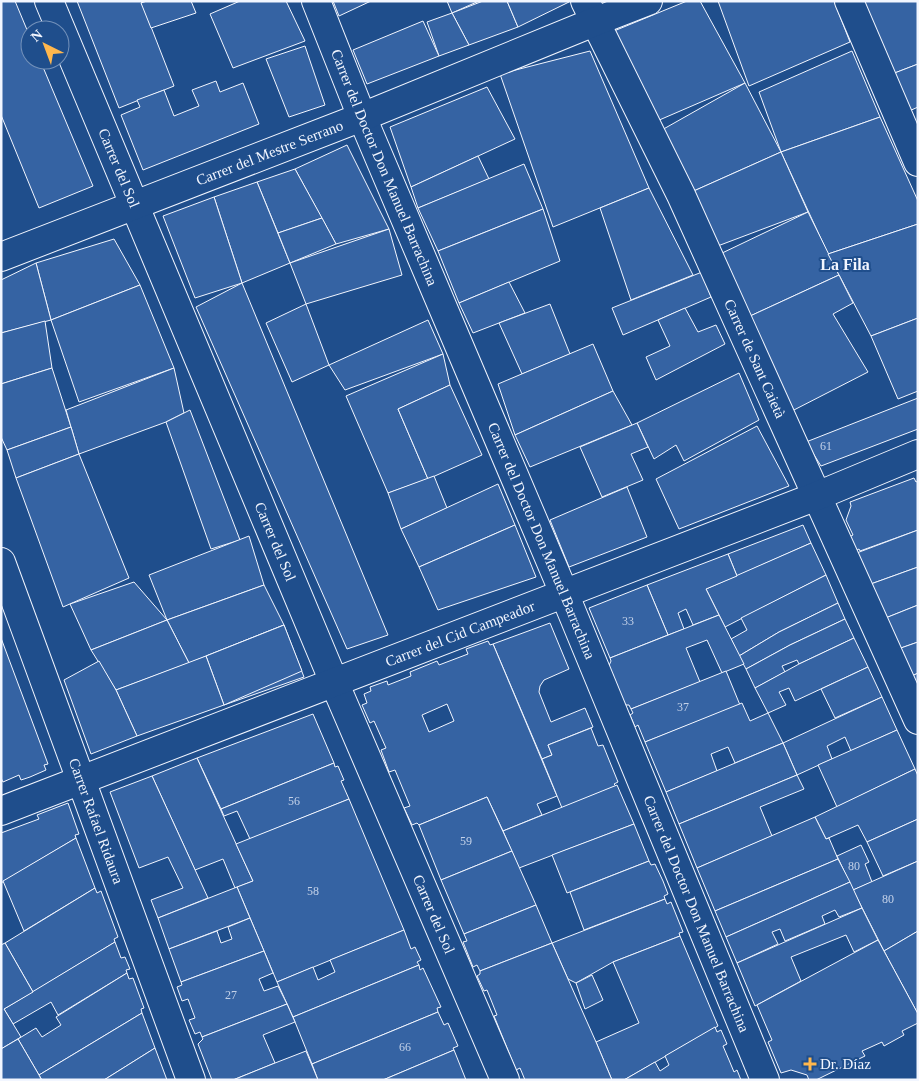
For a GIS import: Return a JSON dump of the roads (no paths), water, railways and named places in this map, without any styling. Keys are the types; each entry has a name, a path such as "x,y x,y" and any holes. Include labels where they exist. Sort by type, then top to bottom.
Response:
{"street":[{"name":"Carrer del Sol","path":"49,1 334,682 505,1080"},
{"name":"Carrer del Doctor Don Manuel Barrachina","path":"316,1 362,117 564,593 765,1080"},
{"name":"Carrer del Mestre Serrano","path":"1,257 362,117 590,11 648,1"},
{"path":"849,1 918,162"},
{"name":"Carrer de Sant Caietà","path":"590,11 681,195 918,720"},
{"name":"Carrer del Cid Campeador","path":"1,811 817,496 918,454"},
{"name":"Carrer Rafael Ridaura","path":"1,562 191,1080"}],"place":[{"name":"Dr. Díaz","path":"810,1064"}],"district":[{"name":"La Fila","path":"845,264"}]}
